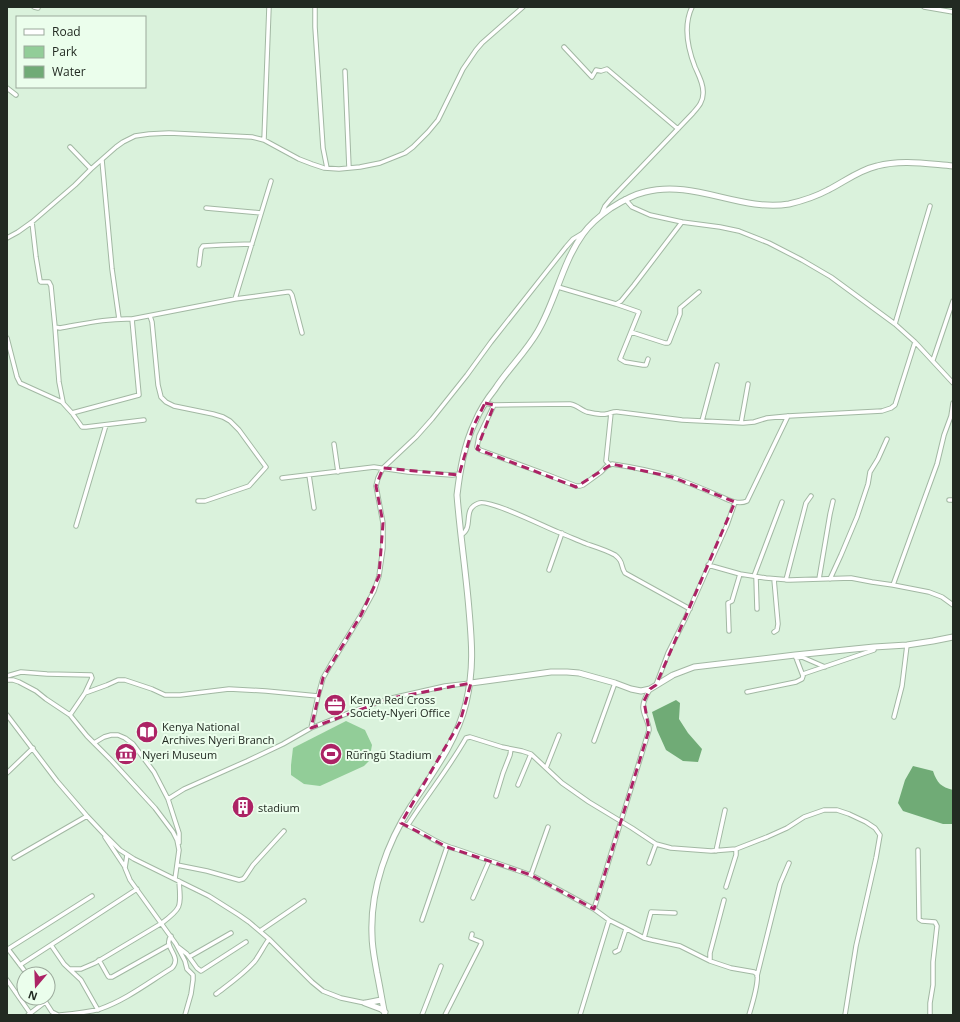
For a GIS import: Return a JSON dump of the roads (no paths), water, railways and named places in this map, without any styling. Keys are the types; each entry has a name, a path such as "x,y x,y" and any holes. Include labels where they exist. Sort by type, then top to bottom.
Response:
{"main road":[{"path":"385,1014 374,956 372,936 373,903 377,882 390,845 401,823 441,761 452,739 462,716 470,683 472,660 471,635 457,495 464,453 472,427 485,403 537,332 558,287 566,263 584,233 602,214 625,199 645,192 673,189 689,190 751,204 786,204 814,197 862,171 877,166 908,162 953,166"},
{"path":"470,683 551,672 567,672 579,673 641,691 650,689 673,674 694,667 874,647 907,645 953,637"},
{"path":"365,1003 382,1000"},
{"path":"365,1003 381,1009 385,1014"}],"street":[{"path":"264,140 269,7"},
{"path":"315,7 316,51 323,148 327,168"},
{"path":"7,238 32,222 76,185 91,169 124,142 135,136 187,133 252,137 264,140 299,159 312,164 327,168 339,169 360,167 385,161 405,153 428,132 438,120 463,69 476,50 523,7"},
{"path":"602,214 605,206 610,200 701,103 703,95 702,86 694,65 686,27 688,14 692,7"},
{"path":"924,7 953,12"},
{"path":"564,47 592,76 596,70 607,70 678,129"},
{"path":"345,71 349,168"},
{"path":"7,88 16,95"},
{"path":"70,147 91,169"},
{"path":"102,160 112,269 119,319"},
{"path":"235,299 270,181"},
{"path":"625,199 632,207 660,218 739,231 802,260 831,277 895,324 933,360 953,383"},
{"path":"895,324 930,206"},
{"path":"206,208 261,213"},
{"path":"32,222 40,280 42,282 49,282 51,286 59,382 63,402"},
{"path":"616,304 621,301 634,285 682,222"},
{"path":"311,728 318,696 326,673 374,591 379,576 383,548 383,523 376,486 383,468 416,438 566,247 573,239 584,233"},
{"path":"199,265 201,249 203,246 252,244"},
{"path":"558,287 639,312 620,360 643,365 646,364 648,359"},
{"path":"55,327 60,328 93,322 132,319 235,299 290,292 302,333"},
{"path":"631,332 668,344 671,340 680,314 680,308 699,292"},
{"path":"933,360 953,301"},
{"path":"150,316 152,322 158,385 161,397 166,402 174,406 213,414 230,421 239,430 266,467 249,486 205,502 198,501"},
{"path":"72,413 139,395 132,319"},
{"path":"7,338 19,382 63,402 83,427 144,420"},
{"path":"485,403 494,405 570,404 578,406 588,412 604,414 614,411 702,421 741,423 788,416 882,411 891,408 897,401 915,342"},
{"path":"702,421 718,365"},
{"path":"741,423 748,384"},
{"path":"893,585 937,464 944,435 951,416 953,403"},
{"path":"494,405 479,436 477,447 480,450 576,486 583,485 607,466 619,465 672,477 735,502 747,501 788,416"},
{"path":"610,465 606,461 611,413"},
{"path":"76,526 106,425"},
{"path":"830,579 857,517 868,484 870,472 887,439"},
{"path":"334,444 338,472"},
{"path":"282,478 374,467 452,475 460,474"},
{"path":"310,475 314,508"},
{"path":"786,580 806,503 811,496"},
{"path":"819,579 833,501"},
{"path":"461,535 465,533 468,528 468,514 470,510 480,502 485,502 615,555 621,562 622,569 625,573 690,609"},
{"path":"656,685 668,653 690,609 727,525 735,502"},
{"path":"757,609 755,576 782,502"},
{"path":"549,570 562,533"},
{"path":"708,566 740,574 774,579 851,578 929,592 953,605"},
{"path":"728,631 728,603 732,600 740,574"},
{"path":"774,579 778,628 774,632"},
{"path":"894,718 902,686 907,645"},
{"path":"803,674 874,650 874,647"},
{"path":"796,656 825,667"},
{"path":"747,692 796,682 802,679 804,676 796,656"},
{"path":"7,676 21,672 91,675 92,678 85,693 70,715"},
{"path":"7,680 19,682 36,691 70,715 155,808 173,832 177,840 179,850"},
{"path":"85,693 118,680 125,680 166,695 180,695 229,689 318,696"},
{"path":"168,799 184,789 247,761 311,728 356,710 392,698 445,686 470,683"},
{"path":"594,741 615,683"},
{"path":"594,909 649,730 649,724 643,707 644,701 650,689"},
{"path":"7,715 57,781 104,834 127,855 209,896 229,908 260,931 323,991 341,998 365,1003"},
{"path":"94,742 111,735 125,738 133,744 154,772 168,799 179,832 179,850 175,879"},
{"path":"546,768 559,735"},
{"path":"408,825 456,756 466,738 473,737 502,747 531,754 567,787 589,802 656,844 671,848 716,851 736,849 767,837 804,817 824,810 837,810 849,814 875,828 880,835 856,946 844,1015"},
{"path":"7,773 33,748"},
{"path":"496,796 502,773 511,749"},
{"path":"518,785 531,754"},
{"path":"716,851 725,810"},
{"path":"14,858 87,816"},
{"path":"401,823 408,825 447,847 531,875 644,938 680,946 710,961 731,968 754,972 758,976"},
{"path":"531,875 548,827"},
{"path":"177,865 241,880 245,878 254,865 284,831"},
{"path":"104,834 137,890 178,947 187,969 193,975 191,994 185,1015"},
{"path":"650,862 656,844"},
{"path":"422,920 447,847"},
{"path":"726,887 736,855 736,849"},
{"path":"918,850 919,920 935,922 937,926 930,1015"},
{"path":"125,868 127,855"},
{"path":"474,898 489,861"},
{"path":"749,1015 780,884 789,864"},
{"path":"70,969 81,969 99,960 172,916 179,907 181,899 179,881"},
{"path":"92,896 8,949 20,964 137,890"},
{"path":"260,931 304,900"},
{"path":"710,961 710,953 724,900"},
{"path":"644,938 651,912 675,913"},
{"path":"580,1015 610,920"},
{"path":"615,952 619,950 626,929"},
{"path":"189,957 231,933"},
{"path":"445,1015 482,944 481,942 471,938 472,934"},
{"path":"48,1006 52,1012 59,1015 98,1010 129,995 174,966 176,962 168,940 171,936"},
{"path":"216,994 256,960 269,939"},
{"path":"178,947 187,954 199,971 201,971 246,942"},
{"path":"51,945 64,964 79,978 98,1010"},
{"path":"99,960 108,976 112,977 169,945"},
{"path":"422,1015 441,966"},
{"path":"79,978 81,969"},
{"path":"7,980 29,1014 40,1006"}],"water":[{"path":"676,700 680,703 679,719 688,733 702,749 698,762 683,761 666,750 657,730 652,712"},
{"path":"913,766 933,771 940,784 953,790 953,824 943,824 903,811 898,803 905,780"}],"place":[{"name":"Kenya Red Cross Society-Nyeri Office","path":"335,705"},
{"name":"Kenya National Archives Nyeri Branch","path":"147,732"},
{"name":"Nyeri Museum","path":"126,754"},
{"name":"Rũrĩngũ Stadium","path":"331,754"},
{"name":"stadium","path":"243,807"}]}
